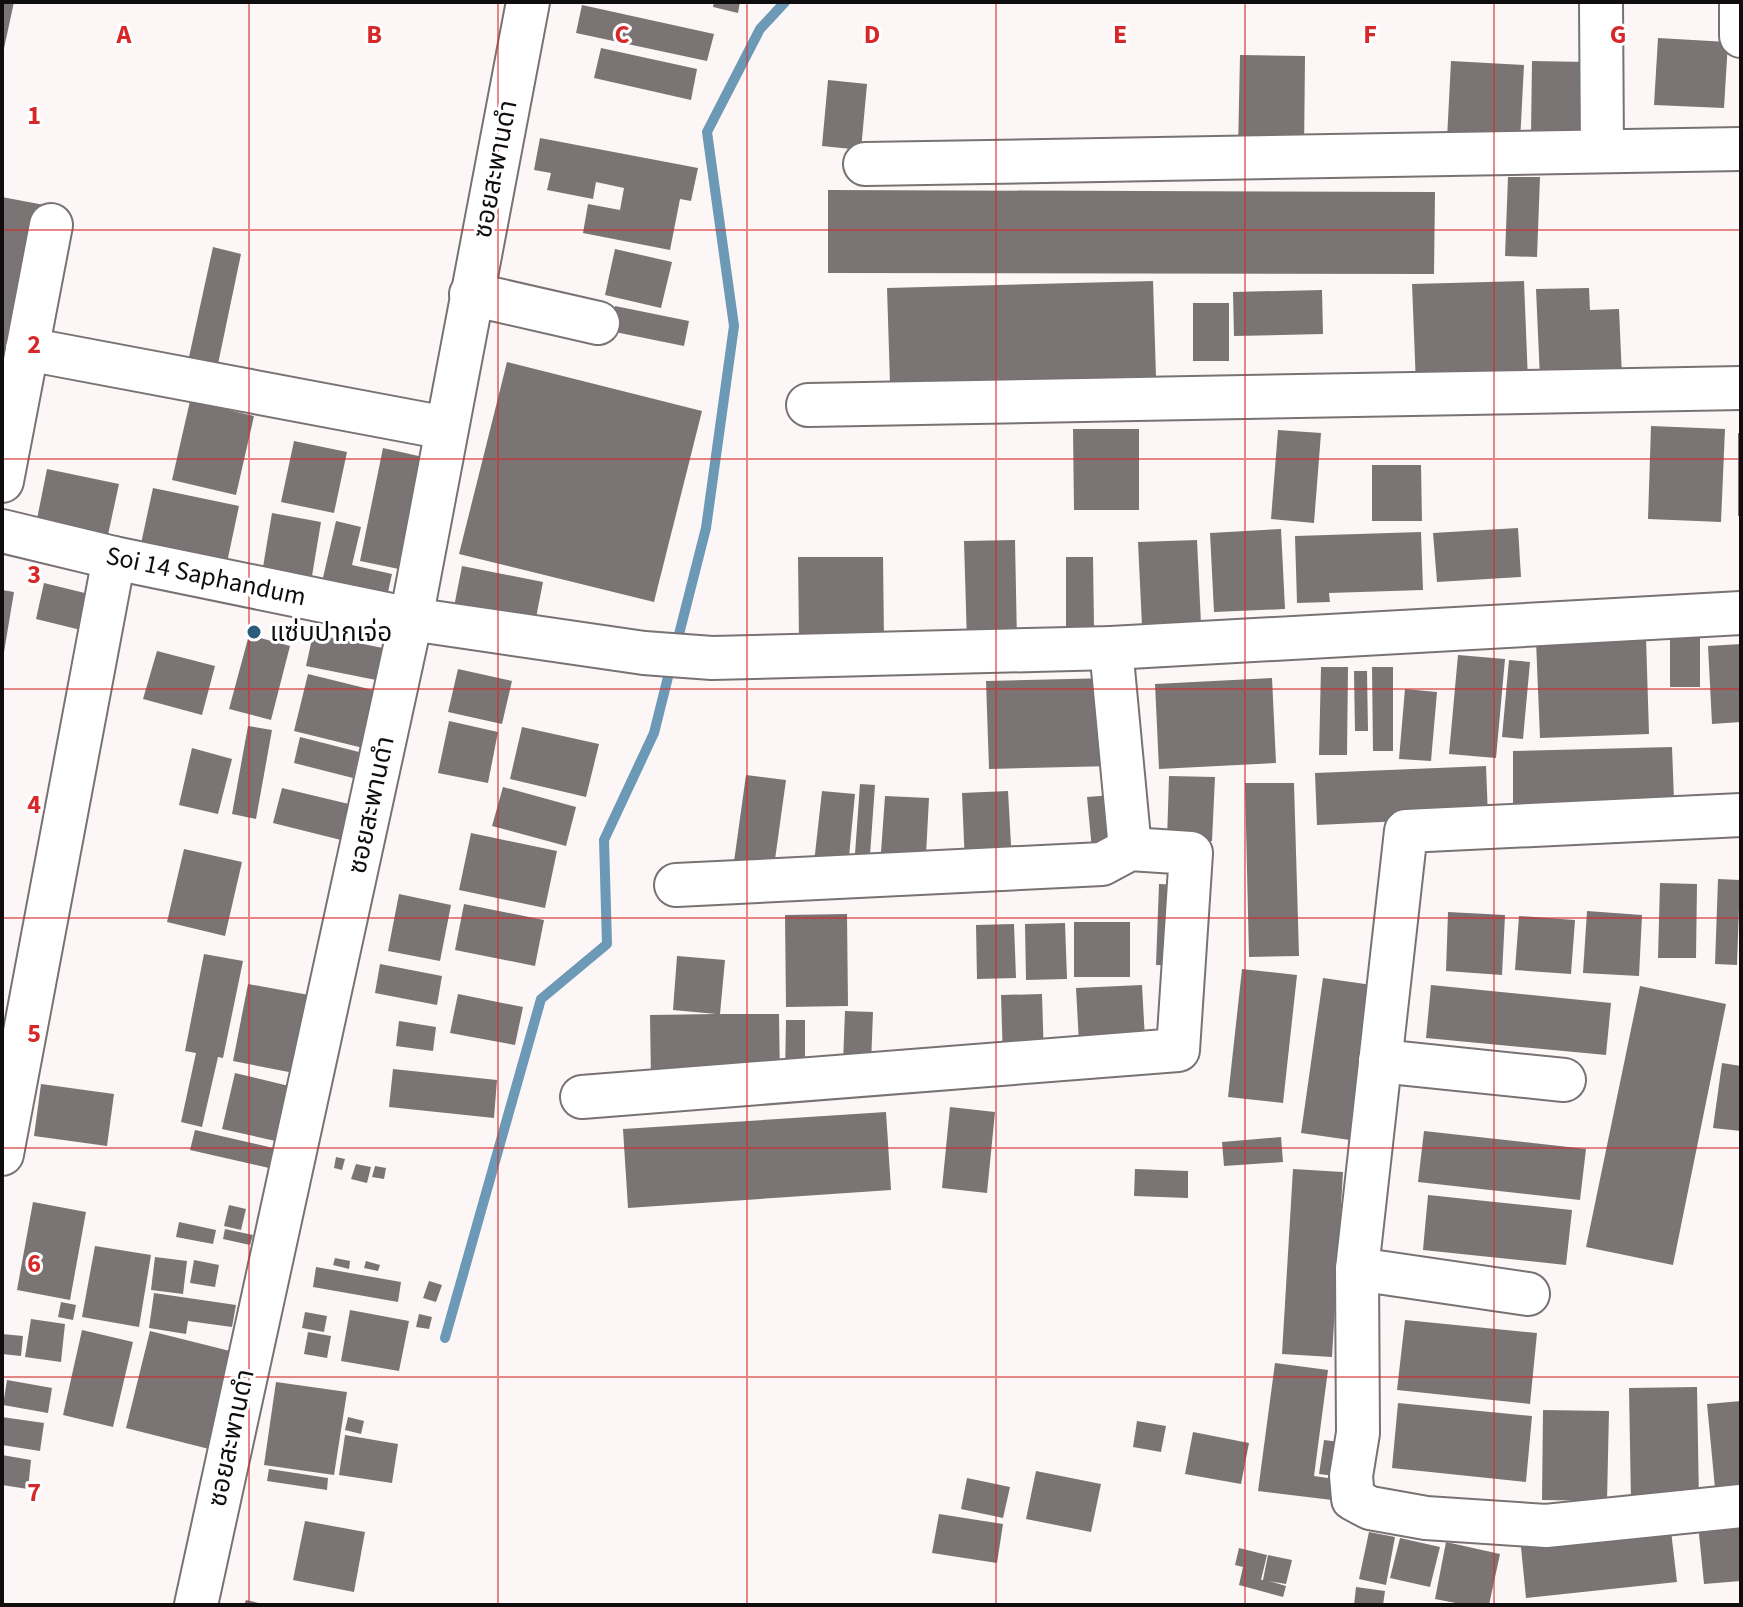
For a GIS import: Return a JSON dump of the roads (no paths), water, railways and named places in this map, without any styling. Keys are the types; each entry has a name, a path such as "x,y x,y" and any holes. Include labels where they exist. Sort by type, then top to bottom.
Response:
{"street":[{"name":"ซอยสะพานดำ","path":"196,1605 411,619 528,2"},
{"path":"1601,2 1602,151"},
{"path":"1741,2 1741,36"},
{"path":"865,164 1741,149"},
{"path":"2,481 51,225"},
{"path":"471,294 598,323"},
{"path":"27,349 446,428"},
{"path":"808,405 1741,388"},
{"name":"Soi 14 Saphandum","path":"2,531 114,558 411,619 644,653 712,658 1111,648 1741,613"},
{"path":"2,1154 114,558"},
{"path":"1111,648 1130,849"},
{"path":"1741,815 1406,831 1357,1269 1358,1433 1351,1476 1353,1499 1370,1508 1426,1518 1546,1526 1741,1506"},
{"path":"582,1097 1178,1050 1191,853 1130,849 1102,864 676,885"},
{"path":"1380,1061 1564,1080"},
{"path":"1357,1269 1528,1294"}],"waterway":[{"path":"676,646 706,528 734,326 707,132 760,29 785,2"},
{"path":"445,1338 541,999 607,944 604,840 654,733 671,665"}],"place":[{"name":"แซ่บปากเจ่อ","path":"254,632"}]}
